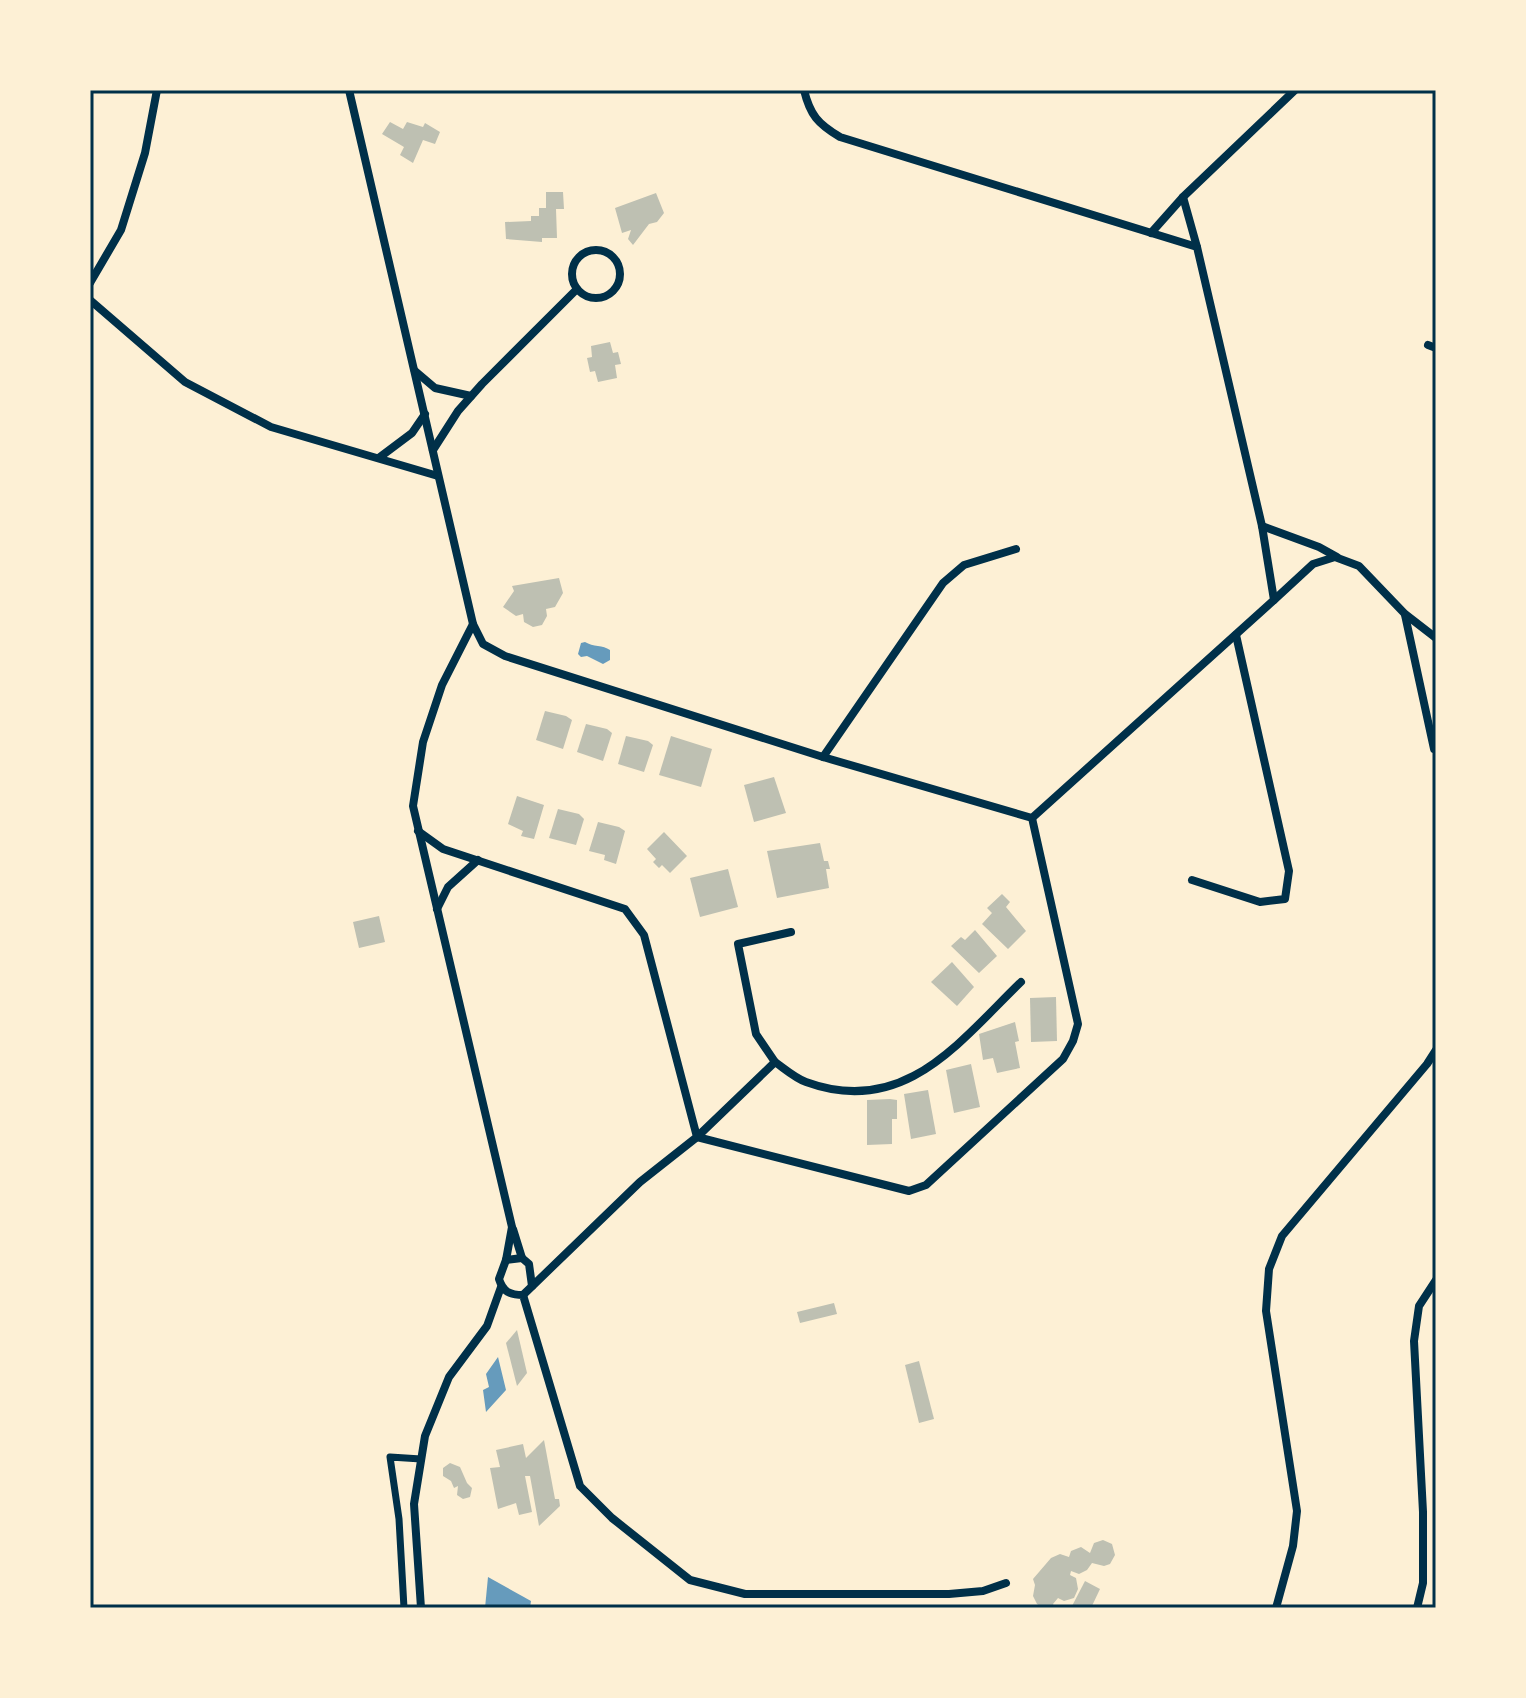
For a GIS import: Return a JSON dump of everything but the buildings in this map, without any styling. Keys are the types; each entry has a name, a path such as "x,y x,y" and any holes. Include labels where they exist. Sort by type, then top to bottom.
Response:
{"street":[{"path":"90,283 121,230 145,153 157,90"},
{"path":"349,90 473,624 483,644 505,656 823,757 1032,818"},
{"path":"804,90 808,108 818,124 840,137 1197,247"},
{"path":"1151,233 1183,197 1295,90"},
{"path":"1183,197 1262,526 1274,600"},
{"path":"601,249 615,258 620,272 619,281 609,294 591,298 577,289 571,276 572,267 581,254 601,249"},
{"path":"433,450 471,396 577,289"},
{"path":"90,300 185,382 271,427 438,476"},
{"path":"415,371 435,388 471,396"},
{"path":"379,457 412,433 425,414"},
{"path":"1262,526 1319,547 1345,561"},
{"path":"823,757 943,583 964,565 1016,549"},
{"path":"1032,818 1313,564 1335,557 1359,566 1405,614 1436,638"},
{"path":"1405,614 1434,749"},
{"path":"473,624 442,685 423,742 413,806 512,1227 522,1258 529,1264 532,1287"},
{"path":"1192,880 1260,902 1285,899 1289,871 1236,635"},
{"path":"697,1137 909,1191 926,1185 1063,1059 1078,1024 1032,818"},
{"path":"418,831 443,849 625,909 644,935 697,1137"},
{"path":"436,910 448,887 478,860"},
{"path":"791,932 738,944 756,1034 775,1062 804,1082 844,1092 893,1087 934,1065 1021,982"},
{"path":"1276,1608 1293,1546 1297,1511 1266,1311 1269,1269 1282,1236 1436,1050"},
{"path":"501,1287 511,1295 523,1295 640,1182 697,1137 775,1062"},
{"path":"421,1608 414,1504 425,1436 449,1377 487,1326 501,1287 499,1279 512,1227"},
{"path":"506,1260 522,1258"},
{"path":"1417,1608 1423,1583 1423,1512 1414,1341 1419,1306 1436,1280"},
{"path":"523,1295 580,1486 612,1518 690,1580 745,1594 949,1594 983,1591 1006,1583"},
{"path":"404,1608 399,1519 390,1457 421,1459"}],"water":[{"path":"581,643 610,650 610,660 603,664 587,656 581,657 578,654"},
{"path":"498,1357 506,1390 486,1412 483,1390 489,1387 486,1374"},
{"path":"488,1577 531,1601 530,1608 485,1608"}]}
